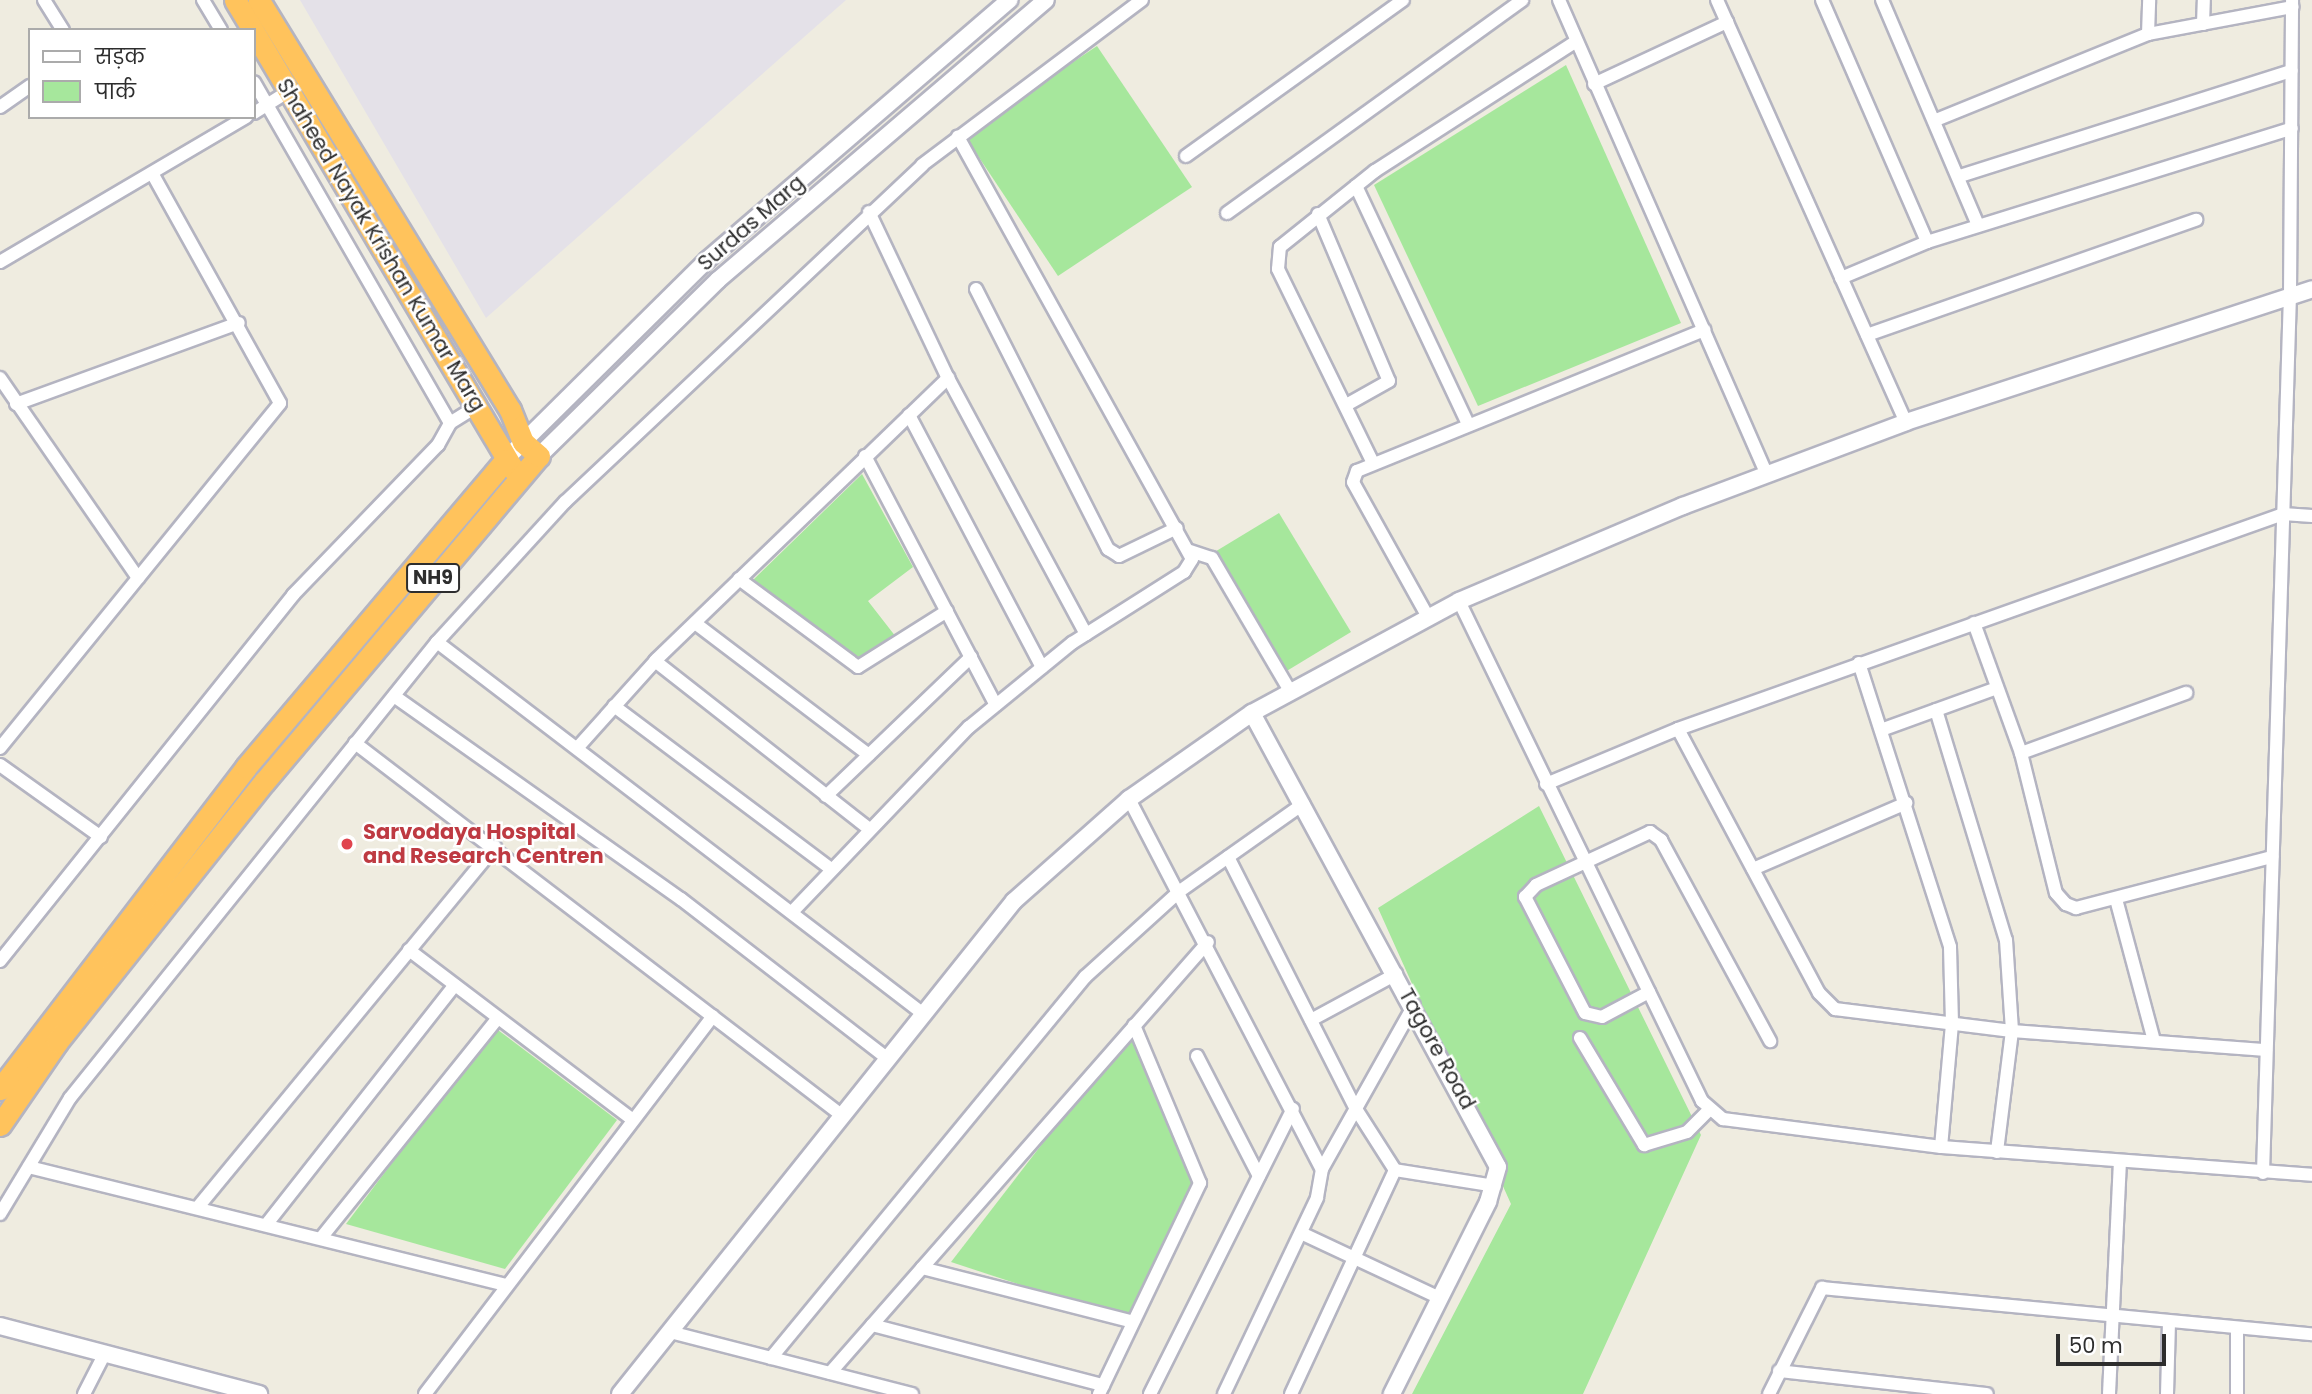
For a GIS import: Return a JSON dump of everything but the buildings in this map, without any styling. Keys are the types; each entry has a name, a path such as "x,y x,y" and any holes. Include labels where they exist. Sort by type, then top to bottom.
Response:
{"highway":[{"name":"Shaheed Nayak Krishan Kumar Marg","path":"235,0 251,28"},
{"path":"259,0 510,410 531,449"},
{"name":"Shaheed Nayak Krishan Kumar Marg","path":"256,36 512,468"},
{"name":"NH9","path":"0,1088 246,767 531,449"},
{"name":"NH9","path":"0,1125 57,1042 512,468"}],"street":[{"path":"44,0 62,28"},
{"path":"202,0 220,28"},
{"name":"Surdas Marg","path":"531,449 707,260 1009,0"},
{"name":"Surdas Marg","path":"531,449 718,281 1046,0"},
{"path":"0,1214 70,1098 438,642 565,502 869,212 958,136 1142,0"},
{"path":"1186,156 1403,0"},
{"path":"1227,213 1522,0"},
{"path":"1559,0 1768,475"},
{"path":"1717,0 1906,422"},
{"path":"1822,0 1927,242"},
{"path":"1882,0 1960,176 1978,225"},
{"path":"2148,34 2149,0"},
{"path":"2203,24 2204,0"},
{"path":"1936,120 2148,34 2292,3 2290,296 2263,1172"},
{"path":"1594,84 1727,22"},
{"path":"1373,463 1278,269 1280,247 1356,186 1576,42"},
{"path":"1960,176 2292,71"},
{"path":"256,85 450,423"},
{"path":"0,107 28,87"},
{"path":"256,112 289,91"},
{"path":"0,262 153,175 243,119"},
{"path":"1841,278 1927,242 1978,225 2292,128"},
{"path":"958,136 1190,551 1212,558 1289,689"},
{"path":"0,748 276,414 276,389 153,175"},
{"path":"1356,186 1468,424"},
{"path":"869,212 948,378 1086,634"},
{"path":"1318,214 1389,381 1346,405"},
{"path":"1867,335 2196,220"},
{"path":"976,289 1108,549 1118,556 1177,528"},
{"path":"620,1394 921,1012 1014,901 1129,799 1252,713 1289,689 1459,601 1768,475 1906,422 2312,289"},
{"path":"16,404 239,323"},
{"path":"1428,617 1353,482 1373,463 1705,330"},
{"path":"0,378 138,579"},
{"path":"579,746 695,622 948,378"},
{"path":"0,961 293,595 438,445 450,423 477,406"},
{"path":"909,415 1042,667"},
{"path":"865,456 996,705"},
{"path":"1546,784 1678,729 2283,513 2312,516"},
{"path":"793,911 869,829 996,705 1086,634 1184,572 1190,551"},
{"path":"739,579 858,667 947,611"},
{"path":"1459,601 1546,784 1709,1110 1739,1125 1941,1147 2120,1163 2312,1175"},
{"path":"695,622 869,755"},
{"path":"1974,623 2021,753 2056,893 2076,908 2272,857"},
{"path":"438,642 579,746 921,1012"},
{"path":"826,796 971,657"},
{"path":"655,662 869,829"},
{"path":"1859,663 1946,926 1952,1024 1941,1147"},
{"path":"1881,730 1997,688"},
{"path":"2021,753 2186,693"},
{"path":"394,696 681,899 887,1058"},
{"path":"614,706 831,869"},
{"path":"1936,710 2006,940 2012,1031 1997,1152"},
{"name":"Tagore Road","path":"1252,713 1494,1151 1495,1186 1392,1394"},
{"path":"1678,729 1826,1002 1849,1013 2012,1031 2266,1050"},
{"path":"355,743 495,847 840,1114"},
{"path":"0,765 101,837"},
{"path":"1129,799 1208,942 1322,1169"},
{"path":"1753,869 1906,803"},
{"path":"771,1358 1069,993 1180,891 1303,804"},
{"path":"1649,992 1593,1018 1527,905 1529,888 1588,865 1655,834 1770,1041"},
{"path":"198,1208 495,847"},
{"path":"1228,857 1356,1109 1395,1170 1495,1186"},
{"path":"2116,899 2154,1041"},
{"path":"830,1373 1208,942"},
{"path":"409,950 632,1119"},
{"path":"1311,1020 1396,974"},
{"path":"266,1224 455,985"},
{"path":"1224,1394 1301,1233 1322,1169 1414,1005"},
{"path":"425,1394 713,1016"},
{"path":"321,1238 498,1018"},
{"path":"872,1325 1101,1389 1130,1321 1200,1183 1135,1026"},
{"path":"1580,1038 1644,1145 1687,1132 1709,1110"},
{"path":"1197,1056 1259,1176"},
{"path":"1150,1394 1293,1108"},
{"path":"2109,1394 2110,1318 2120,1163"},
{"path":"29,1167 506,1285"},
{"path":"1291,1394 1395,1170"},
{"path":"1301,1233 1440,1298"},
{"path":"922,1268 1130,1321"},
{"path":"1769,1394 1822,1288 2110,1318 2312,1334"},
{"path":"2167,1394 2169,1323"},
{"path":"0,1326 105,1353 227,1390 259,1394"},
{"path":"2237,1329 2237,1394"},
{"path":"670,1332 912,1394"},
{"path":"84,1394 105,1353"},
{"path":"1779,1371 1987,1394"}],"shaded area":[{"path":"300,0 846,0 486,318"}],"green space":[{"path":"1097,46 1192,187 1058,276 964,135"},
{"path":"1566,65 1681,323 1478,406 1374,185"},
{"path":"862,474 913,567 868,601 896,637 861,662 751,582"},
{"path":"1279,513 1351,632 1285,672 1213,553"},
{"path":"1539,806 1701,1135 1583,1394 1412,1394 1511,1204 1378,908"},
{"path":"1134,1025 1202,1197 1130,1321 951,1262"},
{"path":"494,1027 617,1120 505,1269 346,1224"}],"place":[{"name":"Sarvodaya Hospital and Research Centren","path":"347,844"}]}
